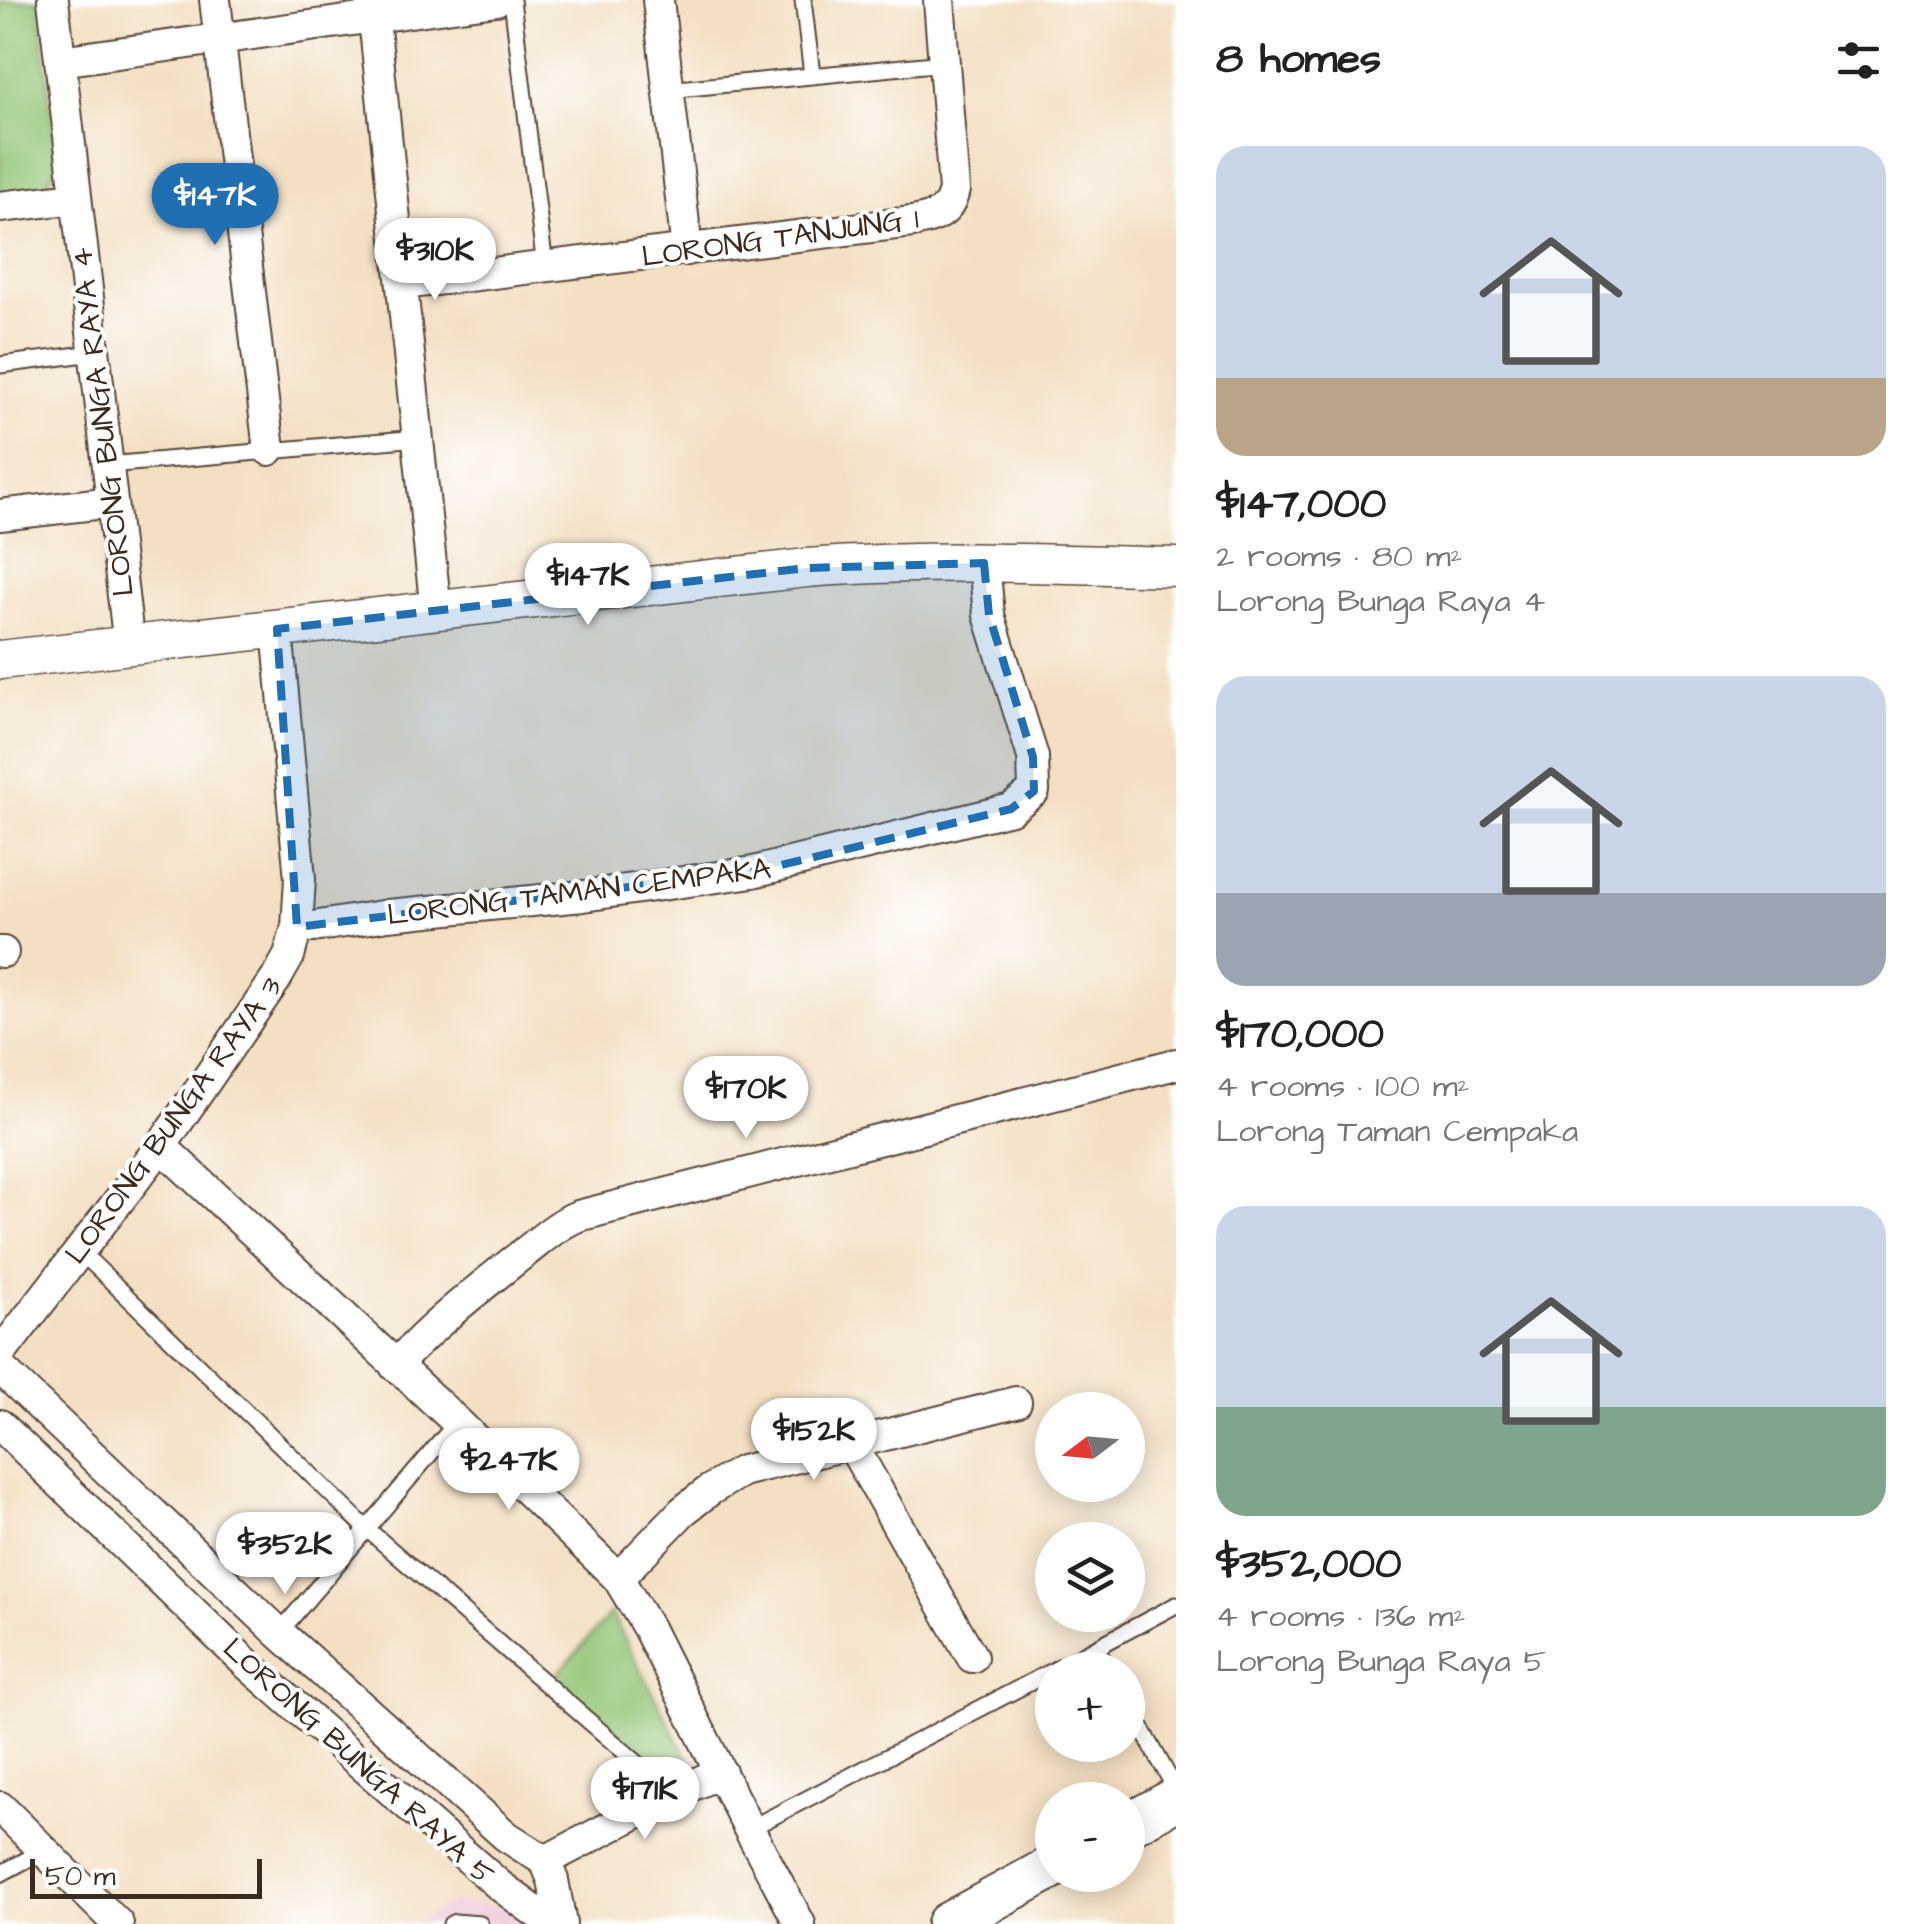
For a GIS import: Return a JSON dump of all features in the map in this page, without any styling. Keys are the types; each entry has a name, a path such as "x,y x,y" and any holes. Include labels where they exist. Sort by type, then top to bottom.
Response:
{"main road":[{"path":"1145,1816 1176,1799"},
{"path":"948,1924 1035,1876"}],"street":[{"name":"LORONG BUNGA RAYA 4","path":"53,0 128,646"},
{"path":"216,0 269,450"},
{"path":"60,62 220,39 373,9 496,0"},
{"path":"658,0 686,250"},
{"name":"LORONG TANJUNG 1","path":"402,284 912,222 940,213 951,204 954,190 939,0"},
{"path":"373,9 436,612"},
{"path":"0,207 76,198"},
{"path":"0,515 112,502"},
{"path":"0,660 806,568 875,563 1176,567"},
{"name":"LORONG TAMAN CEMPAKA","path":"297,927 583,896 753,872 1011,809 1034,791 1033,757 989,615 984,563"},
{"name":"LORONG BUNGA RAYA 3","path":"0,1354 161,1146 288,956 297,927 300,879 278,628"},
{"path":"395,1366 418,1341 507,1266 578,1216 1176,1064"},
{"path":"161,1146 618,1578 648,1628 800,1924"},
{"name":"LORONG BUNGA RAYA 5","path":"0,1368 279,1633 506,1836 544,1860 721,1772"},
{"path":"618,1578 683,1511 742,1472 1016,1402"},
{"name":"LORONG BUNGA RAYA 5","path":"0,1425 247,1664 499,1886 552,1924"},
{"path":"850,1442 972,1657"},
{"path":"0,1806 118,1924"},
{"path":"544,1860 553,1880 562,1924"}],"lane":[{"path":"512,0 545,267"},
{"path":"804,0 812,76"},
{"path":"668,90 944,64"},
{"path":"0,365 94,353"},
{"path":"108,465 418,438"},
{"path":"80,1251 367,1529 674,1794"},
{"path":"279,1633 457,1422"},
{"path":"1088,1652 1176,1605"},
{"path":"1096,1648 1098,1652"},
{"path":"749,1829 1035,1679"},
{"path":"1145,1734 1176,1790"},
{"path":"0,1874 43,1851"},
{"path":"452,1924 480,1924"}],"highlighted area":[{"path":"984,563 989,615 1033,757 1034,791 1011,809 753,872 297,927 277,629 807,568"}],"shaded area":[{"path":"454,1901 514,1909 522,1924 414,1924"}],"green space":[{"path":"39,0 57,165 46,186 0,196 0,1"},
{"path":"611,1613 692,1767 666,1775 554,1678"}]}
